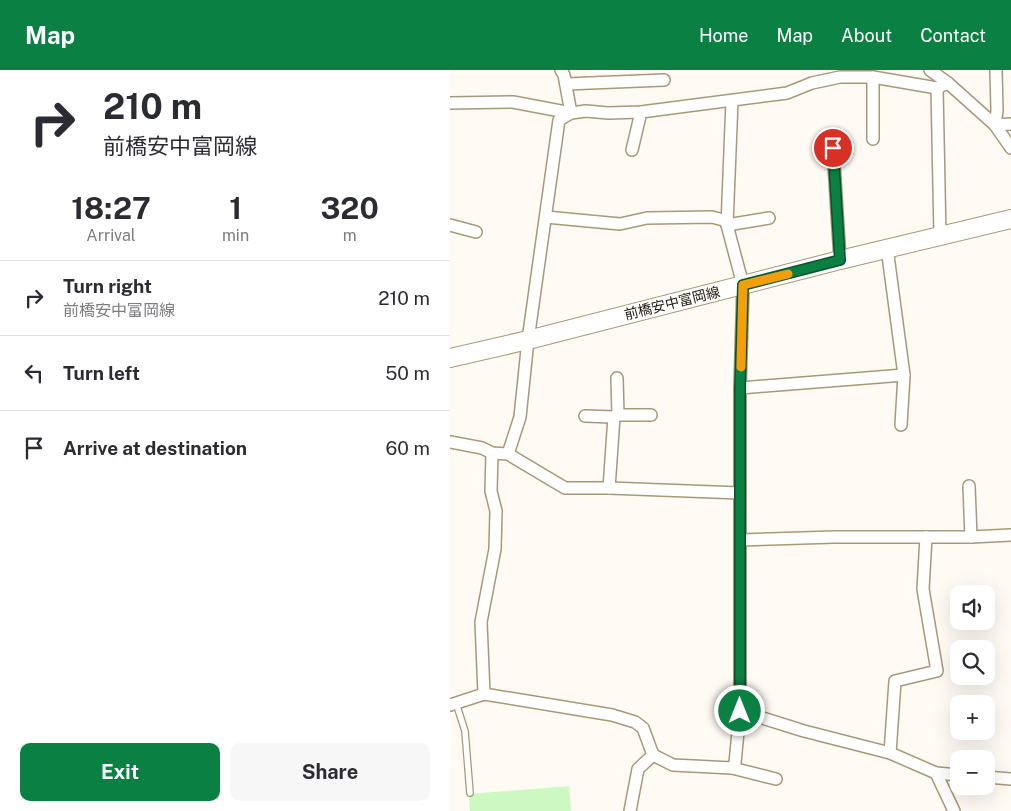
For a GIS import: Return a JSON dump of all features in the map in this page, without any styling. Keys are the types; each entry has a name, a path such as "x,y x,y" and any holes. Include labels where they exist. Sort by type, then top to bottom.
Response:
{"main road":[{"name":"前橋安中富岡線","path":"450,358 528,340 887,248 1011,219"}],"street":[{"path":"561,70 566,84 571,113"},
{"path":"930,70 943,85 995,126 1011,148"},
{"path":"995,126 997,111 996,70"},
{"path":"450,103 513,102 571,113 586,111 608,113 641,112 787,93 840,74 943,85"},
{"path":"873,77 873,139"},
{"path":"566,84 664,80"},
{"path":"940,237 943,85"},
{"path":"732,101 727,223 743,285 740,388 740,711 735,763 732,768"},
{"path":"632,150 641,112"},
{"path":"508,454 520,416 528,340 559,120 571,113"},
{"path":"995,126 1011,124"},
{"path":"827,142 833,148 840,260"},
{"path":"546,217 620,224 647,218 712,217 727,223 769,218"},
{"path":"450,225 476,232"},
{"path":"887,248 904,375 902,425"},
{"path":"740,388 904,375"},
{"path":"609,488 616,416 617,378"},
{"path":"585,416 651,415"},
{"path":"450,442 482,448 492,453 508,454 565,488 740,493"},
{"path":"484,694 481,622 495,549 496,511 491,491 492,453"},
{"path":"969,486 971,537"},
{"path":"741,540 1011,535"},
{"path":"890,753 895,681 937,671 923,589 926,537"},
{"path":"453,704 484,694 612,714 635,722 643,728 653,755 673,764 732,768 776,779"},
{"path":"740,711 804,731 890,753 936,773 950,774"},
{"path":"630,811 638,769 653,755"},
{"path":"936,773 954,811"},
{"path":"995,778 1011,779"}],"lane":[{"path":"453,704 465,731 470,793"}],"green space":[{"path":"569,786 571,811 470,811 469,794"}],"slow traffic":[{"path":"741,367 743,285 788,274"}],"route":[{"path":"740,711 740,388 743,285 840,260 833,148"}]}
